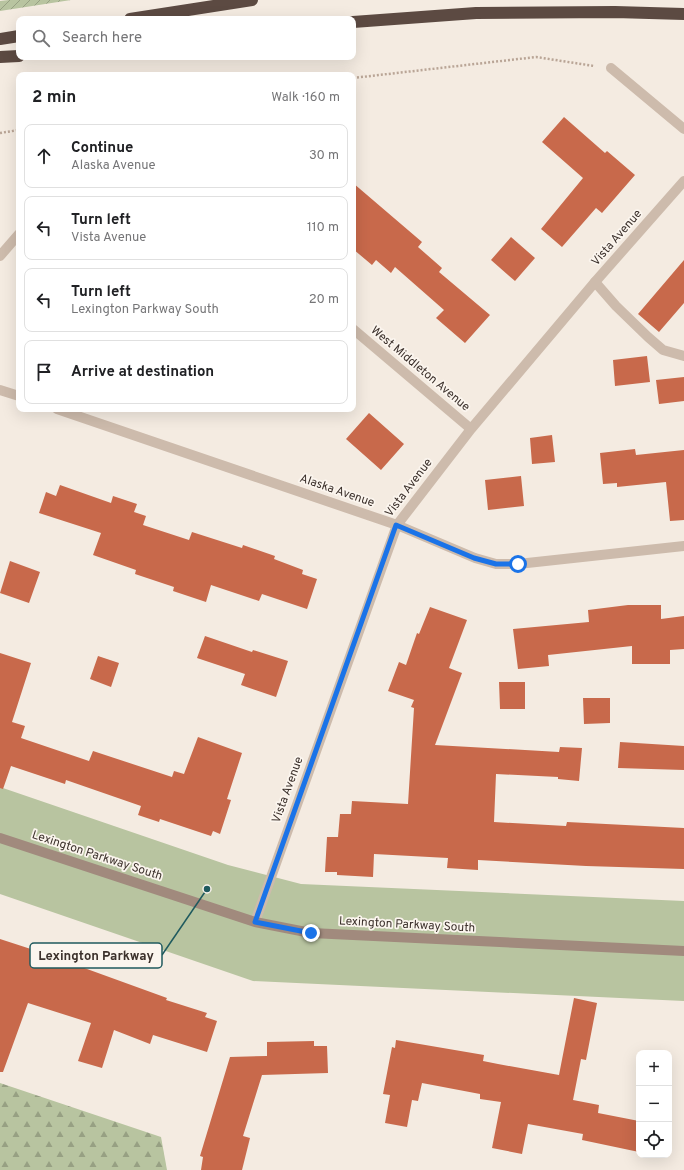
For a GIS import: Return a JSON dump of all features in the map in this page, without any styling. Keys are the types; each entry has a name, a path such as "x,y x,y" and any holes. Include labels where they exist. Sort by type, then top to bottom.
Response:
{"highway":[{"path":"149,16 252,0"},
{"path":"356,22 476,13 615,12 684,14"},
{"path":"0,39 16,36"},
{"path":"0,57 16,56"}],"street":[{"path":"611,68 684,129"},
{"name":"Vista Avenue","path":"255,922 396,525 470,428 684,181"},
{"path":"0,256 16,237"},
{"path":"595,282 616,306 662,350 684,356"},
{"name":"West Middleton Avenue","path":"356,332 470,428"},
{"path":"0,390 16,395"},
{"name":"Alaska Avenue","path":"66,412 396,525 474,558 496,564 518,564 684,546"},
{"name":"Lexington Parkway South","path":"0,838 255,922 311,933 684,951"}],"path":[{"path":"356,78 536,57 611,68"},
{"path":"0,133 16,130"}],"green space":[{"path":"71,0 0,11 0,1"},
{"path":"0,787 228,865 301,884 684,901 684,1001 253,981 0,894"},
{"path":"0,1083 161,1137 167,1170 0,1170"}],"building":[{"path":"564,117 605,153 607,151 635,175 602,213 596,208 562,247 541,229 583,178 542,142"},
{"path":"356,186 422,242 418,247 442,268 439,272 490,315 465,343 436,318 444,310 395,267 391,273 376,260 372,265 356,252"},
{"path":"511,237 535,258 515,281 491,260"},
{"path":"684,260 684,303 659,332 638,314"},
{"path":"647,356 650,382 615,386 613,360"},
{"path":"684,377 684,401 659,404 656,380"},
{"path":"369,413 404,444 381,470 346,439"},
{"path":"552,435 555,462 532,464 530,438"},
{"path":"635,449 636,455 684,450 684,520 670,521 666,482 617,487 617,483 603,484 600,453"},
{"path":"521,476 524,506 488,510 485,480"},
{"path":"60,485 111,503 113,496 137,504 134,512 146,516 143,525 189,540 192,532 242,548 243,545 275,556 274,559 303,570 302,574 317,579 307,609 262,594 259,601 211,585 206,602 173,591 174,587 135,574 136,570 93,555 101,533 39,513 46,492 56,496"},
{"path":"10,561 40,572 29,603 0,593"},
{"path":"628,605 661,605 661,619 684,616 684,649 670,650 670,664 632,664 632,646 548,655 549,666 518,669 513,629 589,622 588,610"},
{"path":"430,607 467,620 449,668 462,673 435,745 559,752 560,747 582,748 579,781 558,779 558,777 496,774 494,822 566,826 567,822 684,828 684,869 586,866 478,860 478,870 447,868 448,858 374,854 373,877 337,875 337,872 325,872 327,837 338,837 340,814 351,814 352,801 408,804 414,708 411,707 414,700 388,691 399,662 406,665 417,633 419,634"},
{"path":"205,636 252,652 253,650 288,661 276,697 241,685 245,674 197,658"},
{"path":"0,653 31,663 12,722 25,726 21,738 89,761 93,751 172,777 174,771 184,774 198,737 242,753 227,799 231,800 220,834 213,831 211,836 160,819 159,822 138,815 141,806 66,780 65,784 11,766 3,789 0,788"},
{"path":"98,656 119,663 111,687 90,679"},
{"path":"499,682 525,682 525,709 500,709"},
{"path":"583,698 610,698 610,723 584,724"},
{"path":"620,742 684,746 684,770 618,768"},
{"path":"0,939 77,964 76,965 167,998 166,1000 207,1013 205,1017 217,1021 207,1052 153,1035 150,1044 114,1030 102,1068 78,1061 91,1023 28,1003 3,1072 0,1072"},
{"path":"574,998 597,1003 586,1060 581,1059 573,1100 599,1105 598,1113 636,1120 636,1151 582,1140 583,1134 528,1124 522,1154 492,1148 501,1102 480,1099 480,1094 422,1083 418,1101 412,1100 407,1127 385,1123 390,1095 383,1094 392,1047 395,1048 396,1040 484,1055 483,1061 559,1075"},
{"path":"314,1041 314,1046 327,1046 328,1073 262,1075 243,1136 250,1138 242,1170 201,1170 203,1157 200,1156 230,1057 267,1056 267,1042"}],"place":[{"name":"Lexington Parkway","path":"207,889"}],"route":[{"path":"311,933 255,922 396,525 474,558 496,564 518,564"}]}
